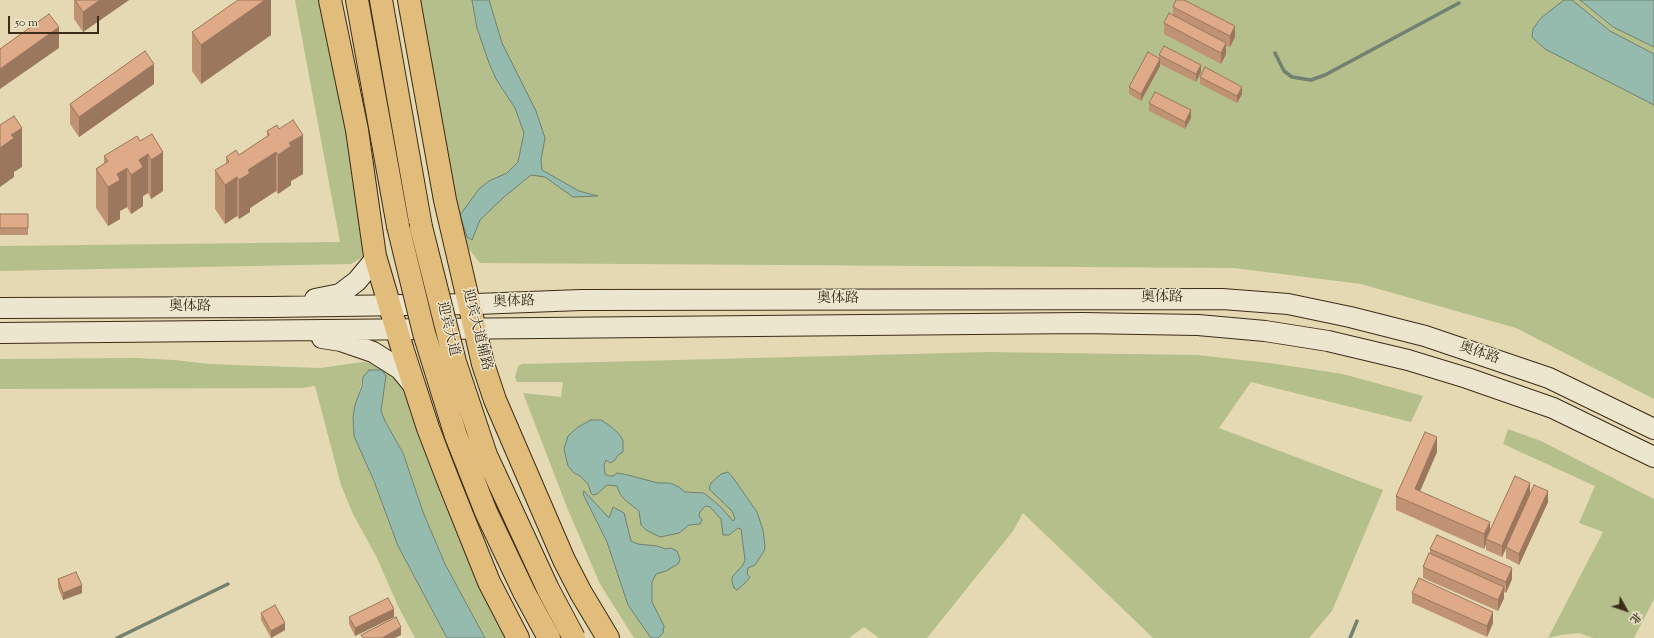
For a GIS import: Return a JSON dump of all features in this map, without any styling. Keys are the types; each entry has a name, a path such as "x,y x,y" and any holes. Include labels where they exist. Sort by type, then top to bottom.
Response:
{"main road":[{"path":"330,0 357,130 376,258 414,386 448,480 490,582 518,638"},
{"name":"迎宾大道","path":"356,0 398,226 422,326 436,374 456,436 486,512 524,592 549,638"},
{"name":"迎宾大道","path":"381,0 421,227 456,362 486,455 548,589 574,638"},
{"name":"迎宾大道辅路","path":"409,0 445,200 483,364 495,400 564,560 608,638"},
{"path":"271,307 340,294 357,281 376,258"},
{"name":"奥体路","path":"0,308 271,307 469,304 587,300 1222,299 1288,304 1350,317 1425,336 1549,378 1654,429"},
{"name":"奥体路","path":"0,333 1082,323 1198,325 1264,331 1328,342 1408,360 1467,378 1552,408 1654,457"},
{"path":"272,330 341,341 373,352 400,369 414,386"}],"green space":[{"path":"295,0 325,0 365,242 363,257 351,264 0,271 0,246 340,242"},
{"path":"403,0 1654,0 1654,399 1516,328 1361,284 1234,268 480,263 442,215"},
{"path":"988,352 1197,355 1270,363 1343,374 1423,396 1411,422 1251,382 1219,428 1383,490 1332,611 1309,638 1153,638 1023,513 1013,531 927,638 879,638 864,627 849,638 634,638 600,584 568,510 523,393 561,397 563,382 517,382 515,377 518,366 522,364"},
{"path":"136,358 209,364 320,368 363,362 375,363 390,371 416,395 524,638 485,638 445,564 423,512 403,453 381,411 386,376 382,371 369,370 363,377 353,417 354,436 374,481 398,546 447,638 415,638 399,608 376,556 353,514 341,485 315,386 302,388 0,389 0,359"},
{"path":"1508,429 1541,441 1654,499 1654,599 1634,638 1593,638 1579,633 1548,638 1603,532 1579,523 1595,486 1503,444"}],"water":[{"path":"472,0 489,0 502,43 536,111 545,138 541,160 542,170 579,191 598,196 573,197 545,177 531,175 504,197 480,220 472,240 467,237 460,215 479,189 489,181 507,173 518,162 524,133 515,108 496,79 489,63 477,28"},
{"path":"1564,0 1572,0 1610,31 1654,54 1654,105 1545,49 1532,37 1533,29 1541,18"},
{"path":"1580,0 1654,0 1654,47 1613,27"},
{"path":"369,370 382,370 386,376 381,411 403,453 423,512 445,564 485,638 447,638 398,546 374,481 354,436 353,417 355,405 362,386 363,377"},
{"path":"591,420 601,420 609,425 623,440 623,452 610,463 606,460 604,465 605,474 613,476 617,473 658,483 670,483 679,487 685,492 704,493 721,507 733,521 735,519 732,511 709,489 711,483 721,474 728,472 757,512 763,530 765,546 764,551 755,565 748,568 747,574 750,577 745,583 737,590 734,588 732,582 732,577 743,565 745,560 741,529 738,528 729,535 723,535 721,519 710,507 705,506 700,512 699,516 702,520 700,524 689,525 679,533 660,537 646,530 641,525 639,511 625,500 620,494 617,486 607,485 597,494 593,495 591,493 588,484 568,466 564,449 568,436 578,427"},
{"path":"584,491 609,518 613,507 624,513 631,541 638,544 657,546 666,549 671,548 677,551 680,559 678,564 666,571 656,574 652,582 652,602 664,626 663,633 658,638 651,638 628,605 607,542 583,494"}],"building":[{"path":"75,0 100,0 83,12"},
{"path":"238,0 265,0 201,45 192,32"},
{"path":"1176,0 1184,0 1235,26 1230,36 1173,7"},
{"path":"1169,13 1226,43 1221,53 1164,23"},
{"path":"49,14 59,27 0,69 0,49"},
{"path":"1164,46 1201,65 1196,74 1159,55"},
{"path":"145,51 154,64 79,117 70,104"},
{"path":"1148,52 1160,59 1141,94 1129,87"},
{"path":"1205,67 1242,87 1237,96 1200,77"},
{"path":"1155,92 1191,110 1185,122 1149,103"},
{"path":"14,116 22,128 11,135 14,138 0,148 0,125"},
{"path":"293,120 303,135 289,143 291,146 278,155 276,152 248,170 250,173 239,180 237,177 225,185 215,170 229,162 226,157 236,150 239,155 269,135 267,131 277,125 279,129"},
{"path":"152,134 163,152 151,160 148,154 139,160 143,167 131,175 127,168 117,174 120,180 108,187 96,169 108,161 104,156 137,136 140,141"},
{"path":"0,214 28,214 28,228 0,228"},
{"path":"1425,432 1437,437 1415,489 1490,522 1484,534 1396,496"},
{"path":"1515,476 1530,483 1502,546 1486,539"},
{"path":"1534,485 1548,491 1519,554 1506,547"},
{"path":"1437,535 1512,568 1506,582 1430,549"},
{"path":"1429,553 1504,587 1498,600 1423,567"},
{"path":"76,572 82,585 63,593 58,579"},
{"path":"1419,578 1493,612 1487,626 1412,593"},
{"path":"388,598 394,609 355,628 349,617"},
{"path":"275,605 285,623 271,631 261,613"},
{"path":"396,617 401,627 382,638 363,638 361,635"}],"waterway":[{"path":"1275,53 1284,71 1292,77 1311,80 1325,75 1459,3"},
{"path":"117,638 228,584"},
{"path":"1350,638 1357,621"}]}
